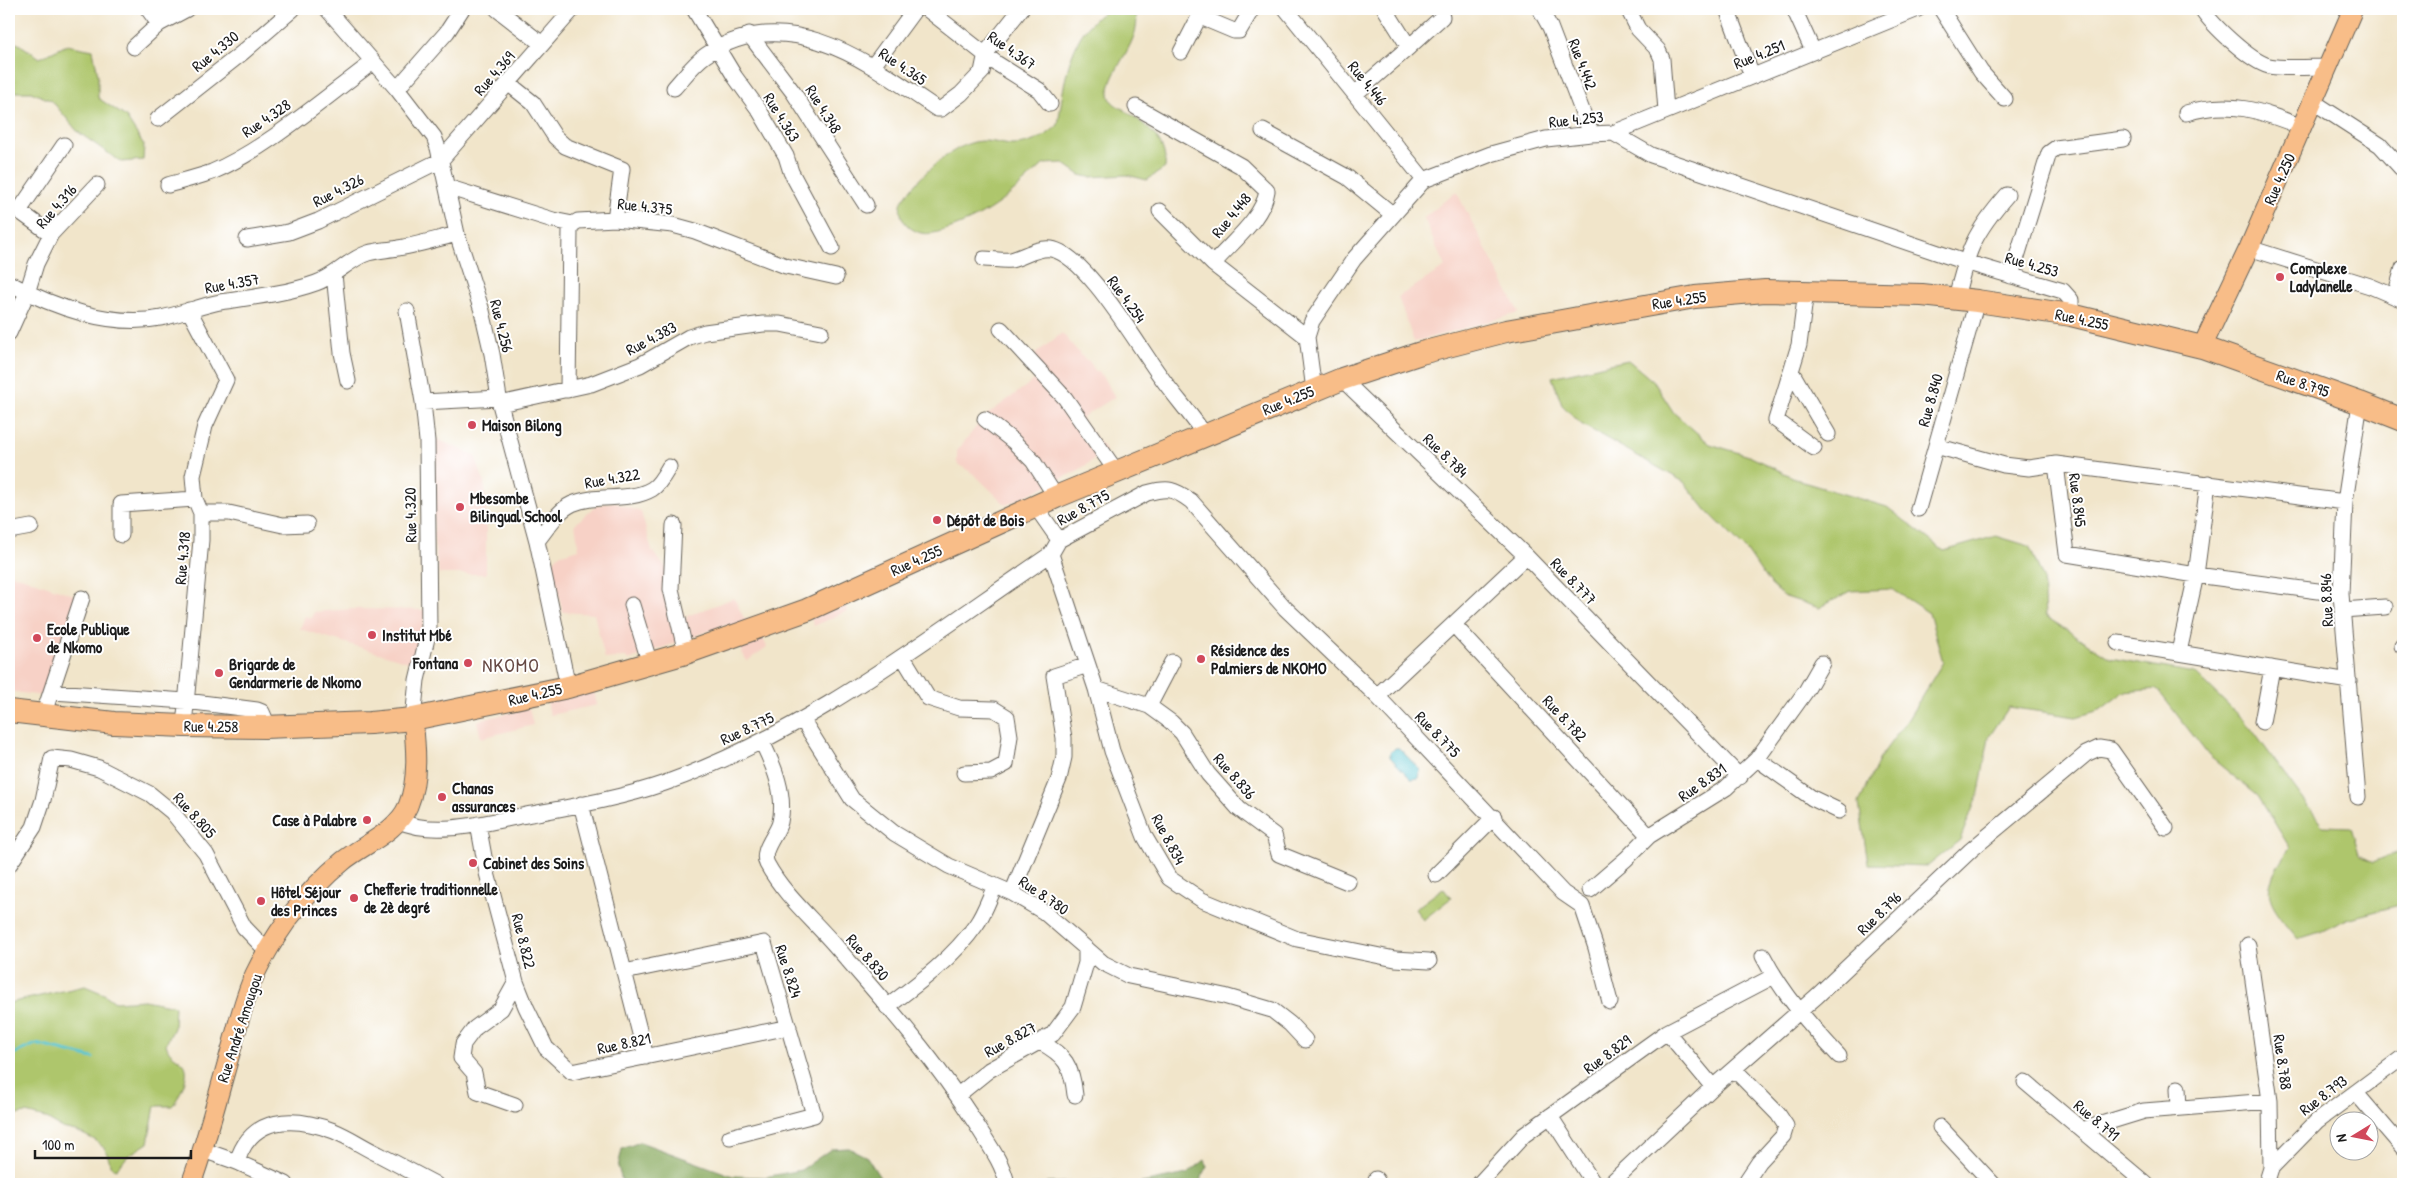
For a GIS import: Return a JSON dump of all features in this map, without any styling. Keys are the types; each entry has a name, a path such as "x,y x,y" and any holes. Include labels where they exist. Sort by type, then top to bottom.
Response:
{"highway":[{"name":"Rue 4.255","path":"414,719 568,687 686,653 807,610 1116,471 1342,379 1422,353 1506,331 1695,297 1765,291 1806,292 1967,300 2071,315 2202,348"},
{"name":"Rue 8.795","path":"2202,348 2400,417"},
{"name":"Rue 4.258","path":"9,711 43,716 184,726 264,727 414,719"}],"main road":[{"name":"Rue 4.250","path":"2202,348 2249,248 2352,9"},
{"name":"Rue André Amougou","path":"191,1184 203,1150 248,992 267,951 289,918 317,885 342,862 399,821 408,806 414,783 416,756 414,719"}],"street":[{"path":"148,9 160,24"},
{"path":"134,46 160,24 186,9"},
{"name":"Rue 4.330","path":"158,120 294,9"},
{"name":"Rue 4.256","path":"328,9 397,89 434,137 442,160 457,234 482,311 499,401 537,541 568,687"},
{"path":"397,89 447,32 462,9"},
{"path":"497,9 542,44"},
{"name":"Rue 4.369","path":"442,160 573,9"},
{"name":"Rue 4.363","path":"694,9 786,156 790,172 832,248"},
{"path":"873,66 916,9"},
{"name":"Rue 4.367","path":"927,9 1008,72 1039,90 1050,104"},
{"name":"Rue 4.365","path":"674,88 704,56 719,47 749,34 775,33 807,37 853,54 941,110 962,94 982,72 986,53 1021,9"},
{"path":"1181,52 1198,19 1203,18 1234,32 1239,31 1252,9"},
{"name":"Rue 4.446","path":"1286,9 1424,180"},
{"path":"1385,9 1410,47"},
{"name":"Rue 4.442","path":"1540,9 1550,27 1591,134"},
{"path":"1628,9 1638,29 1658,50 1662,59 1666,111"},
{"path":"1727,9 1752,76"},
{"path":"1794,9 1813,51"},
{"name":"Rue 4.251","path":"1613,133 1918,9"},
{"path":"1941,9 1981,72 2004,99"},
{"path":"2202,9 2229,39 2246,54 2266,65 2327,67"},
{"path":"1355,94 1442,17"},
{"name":"Rue 4.348","path":"749,34 793,92 866,205"},
{"name":"Rue 4.328","path":"168,185 212,172 232,162 275,135 373,62"},
{"path":"508,83 533,103 555,137 565,146 622,169 615,219"},
{"path":"2312,101 2380,145 2401,168"},
{"name":"Rue 4.448","path":"1136,106 1240,166 1267,191 1266,200 1260,211 1213,264 1308,336"},
{"path":"2186,113 2204,107 2251,108 2302,127"},
{"path":"1263,131 1347,177 1392,214"},
{"name":"Rue 4.253","path":"1314,390 1308,336 1312,321 1354,259 1424,180 1490,154 1546,139 1591,134 1613,133 1651,155 1965,262 2062,291 2071,300 2071,315"},
{"path":"2011,276 2049,153 2056,148 2123,138"},
{"path":"51,234 14,209 64,145"},
{"name":"Rue 4.326","path":"247,239 289,232 318,221 442,160"},
{"name":"Rue 4.316","path":"9,333 36,264 51,234 97,185"},
{"name":"Rue 4.375","path":"447,187 553,220 573,224 578,221 615,219 673,226 695,231 786,266 836,277"},
{"path":"1967,300 1965,262 1974,238 1984,222 2007,194"},
{"path":"1160,211 1213,264"},
{"path":"568,390 570,230 573,224"},
{"name":"Rue 4.357","path":"9,283 26,293 62,306 116,319 161,318 203,305 288,291 317,283 334,274 348,263 371,252 398,248 457,234"},
{"path":"2249,248 2370,286 2399,298 2403,268"},
{"name":"Rue 4.254","path":"984,259 1011,260 1038,250 1050,249 1063,253 1078,265 1099,289 1162,379 1204,434"},
{"path":"334,274 341,344 348,382"},
{"path":"1806,292 1799,345 1776,420 1814,448"},
{"name":"Rue 8.840","path":"1918,509 1936,446 1967,300"},
{"name":"Rue 4.318","path":"184,726 201,540 193,476 205,426 226,380 189,310"},
{"name":"Rue 4.320","path":"407,311 423,402 427,441 429,630 417,680 414,719"},
{"name":"Rue 4.383","path":"423,402 499,401 568,390 591,384 640,365 689,337 705,332 763,324 780,324 821,332"},
{"path":"1002,329 1065,398 1116,471"},
{"path":"1791,371 1828,434"},
{"name":"Rue 8.784","path":"1342,379 1526,556"},
{"name":"Rue 8.846","path":"2358,797 2341,594 2345,502 2360,403"},
{"path":"985,419 1033,460 1056,497"},
{"path":"1936,446 2004,465 2029,468 2056,464"},
{"name":"Rue 8.845","path":"2341,594 2196,575 2067,554 2056,464 2345,502"},
{"name":"Rue 4.322","path":"537,541 561,512 571,505 584,500 629,497 653,488 669,467"},
{"path":"2180,652 2196,575 2208,483"},
{"name":"Rue 8.775","path":"399,821 412,827 430,828 478,824 581,804 664,783 762,742 903,657 1051,554 1059,540 1147,492 1161,489 1174,490 1192,502 1286,608 1377,696 1494,817 1563,893 1582,906 1596,948 1610,1002"},
{"path":"121,535 121,504 198,506 283,525 307,524"},
{"path":"1036,507 1059,540"},
{"path":"674,525 671,589 686,653"},
{"path":"9,531 31,527"},
{"name":"Rue 8.834","path":"1051,554 1096,689 1112,751 1142,829 1169,878 1202,900 1297,939 1395,959 1429,962"},
{"name":"Rue 8.777","path":"1377,696 1526,556 1740,777"},
{"path":"43,716 53,692 82,598"},
{"path":"632,606 650,664"},
{"path":"2342,610 2385,607"},
{"name":"Rue 8.782","path":"1454,625 1650,836"},
{"path":"2118,643 2349,681"},
{"path":"903,657 928,698 959,708 994,709 1007,717 1010,736 1006,764 991,772 964,773"},
{"path":"1150,706 1172,662"},
{"name":"Rue 8.831","path":"1590,890 1650,836 1706,802 1740,777 1757,759 1806,690 1822,663"},
{"path":"1012,893 1059,779 1064,757 1064,738 1053,680 1054,676 1088,665"},
{"path":"2262,722 2272,668"},
{"name":"Rue 8.836","path":"1096,689 1150,706 1182,733 1208,774 1238,809 1274,835 1279,854 1348,882"},
{"path":"53,692 186,701 257,710 262,712 265,719 264,727"},
{"name":"Rue 8.780","path":"802,719 852,799 894,833 949,866 1012,893 1044,912 1103,963 1129,976 1224,996 1272,1010 1290,1024 1305,1040"},
{"name":"Rue 8.830","path":"762,742 773,765 780,787 781,811 780,823 765,853 767,864 792,899 839,949 888,1006 958,1095 996,1156 1007,1184"},
{"name":"Rue 8.796","path":"1610,1184 1713,1087 1801,1010 1971,850 2086,754 2098,748 2111,750 2166,828"},
{"name":"Rue 8.805","path":"9,865 16,858 34,827 43,800 52,758 71,760 99,768 150,794 172,812 206,854 244,927 267,951"},
{"path":"1757,759 1812,798 1839,811"},
{"path":"581,804 646,1057"},
{"path":"1436,875 1494,817"},
{"name":"Rue 8.822","path":"478,824 487,873 516,982 501,1009 475,1028 463,1044 461,1058 474,1073 478,1092 515,1105"},
{"path":"888,1006 928,976 961,943 978,923 995,886"},
{"name":"Rue 8.824","path":"624,972 764,943 814,1115 730,1137"},
{"name":"Rue 8.788","path":"2248,945 2270,1101 2270,1168 2266,1184"},
{"name":"Rue 8.827","path":"958,1095 989,1070 1053,1034 1073,1007 1086,963 1086,949"},
{"path":"1763,956 1774,976 1811,1026 1839,1056"},
{"name":"Rue 8.829","path":"1479,1184 1516,1142 1667,1032 1774,976"},
{"name":"Rue 8.821","path":"516,982 546,1048 572,1072 789,1027"},
{"path":"1667,1032 1713,1087"},
{"path":"1040,1042 1069,1064 1073,1075 1075,1095"},
{"name":"Rue 8.793","path":"2270,1168 2310,1126 2403,1057"},
{"path":"1734,1069 1778,1114 1786,1126 1783,1136 1759,1162 1747,1180"},
{"name":"Rue 8.791","path":"2025,1082 2146,1184"},
{"path":"2178,1088 2179,1108"},
{"path":"2356,1093 2403,1148"},
{"path":"2082,1130 2144,1111 2270,1101"},
{"path":"1550,1116 1594,1184"},
{"path":"238,1162 242,1147 252,1135 276,1122 293,1121 334,1131 436,1184"},
{"path":"1940,1127 1993,1184"},
{"path":"203,1150 238,1162 286,1184"}],"shaded area":[{"path":"1456,191 1519,313 1414,342 1398,297 1445,267 1424,218"},
{"path":"1062,333 1086,361 1089,361 1096,372 1099,371 1115,397 1081,418 1106,451 1079,470 1006,505 975,475 957,463 957,451 984,417 1037,378 1029,359"},
{"name":"Mbesombe Bilingual School","path":"432,437 475,456 484,482 486,498 486,574 439,574 434,543"},
{"path":"613,502 641,512 652,551 666,568 686,621 687,616 734,598 745,620 753,618 767,647 747,661 726,625 628,660 626,657 605,659 594,614 563,612 551,566 558,555 579,549 575,524 596,506"},
{"name":"Ecole Publique de Nkomo","path":"9,573 77,596 42,696 9,691"},
{"path":"843,601 847,611 814,626 810,616"},
{"name":"Institut Mbé","path":"352,609 426,610 415,664 300,629 305,616 312,618 314,612"},
{"path":"594,691 597,705 550,715 547,701"},
{"path":"529,708 533,725 481,738 477,721"}],"green space":[{"path":"1110,9 1127,9 1136,15 1133,37 1111,82 1109,92 1111,100 1139,120 1153,133 1163,149 1165,168 1147,180 1127,175 1089,177 1080,175 1063,163 1044,164 1000,202 977,217 930,234 921,233 908,226 903,220 900,207 903,200 927,171 950,153 973,142 987,141 1010,145 1023,144 1042,137 1058,125 1072,55 1085,30 1096,18"},
{"path":"9,41 19,44 40,58 67,45 93,50 98,75 98,98 126,117 144,145 143,160 121,162 78,132 52,101 31,92 9,92"},
{"path":"1628,360 1654,382 1674,413 1710,444 1749,456 1803,482 1887,507 1944,551 1996,536 2029,546 2043,578 2045,616 2110,658 2195,673 2250,727 2323,826 2351,827 2359,855 2373,862 2403,850 2403,904 2347,919 2320,932 2298,939 2278,914 2270,895 2273,876 2290,848 2258,796 2209,756 2157,689 2124,692 2100,710 2076,717 2009,707 1989,737 1979,792 1960,840 1928,866 1868,864 1859,803 1881,756 1908,719 1943,662 1929,613 1892,589 1851,591 1819,608 1783,596 1768,582 1747,551 1707,511 1684,482 1581,424 1562,405 1552,377"},
{"path":"1443,888 1451,898 1423,920 1415,909"},
{"path":"85,986 104,994 115,1002 144,1000 175,1006 174,1028 166,1044 170,1053 185,1066 186,1077 184,1083 172,1106 155,1106 148,1143 129,1155 116,1169 112,1167 105,1149 95,1140 76,1131 62,1128 45,1118 26,1113 9,1116 9,1003"},
{"path":"640,1142 733,1176 765,1177 801,1170 831,1149 849,1148 867,1157 884,1184 623,1184 618,1167 622,1149"},
{"path":"1205,1160 1207,1166 1201,1177 1201,1184 1137,1184 1187,1174"},
{"path":"1101,1181 1135,1184 1044,1184 1048,1183"}],"water":[{"path":"1395,748 1399,748 1420,770 1419,778 1411,779 1390,757 1390,753"}],"waterway":[{"path":"9,1056 36,1044 93,1058"}],"place":[{"name":"Complexe Ladylanelle","path":"2280,277"},
{"name":"Maison Bilong","path":"472,425"},
{"name":"Mbesombe Bilingual School","path":"460,507"},
{"name":"Dépôt de Bois","path":"937,520"},
{"name":"Institut Mbé","path":"372,635"},
{"name":"Ecole Publique de Nkomo","path":"37,638"},
{"name":"Résidence des Palmiers de NKOMO","path":"1201,659"},
{"name":"Fontana","path":"468,663"},
{"name":"Brigarde de Gendarmerie de Nkomo","path":"219,673"},
{"name":"Chanas assurances","path":"442,797"},
{"name":"Case à Palabre","path":"367,820"},
{"name":"Cabinet des Soins","path":"473,863"},
{"name":"Chefferie traditionnelle de 2è degré","path":"354,898"},
{"name":"Hôtel Séjour des Princes","path":"261,901"}],"district":[{"name":"NKOMO","path":"511,665"}]}
